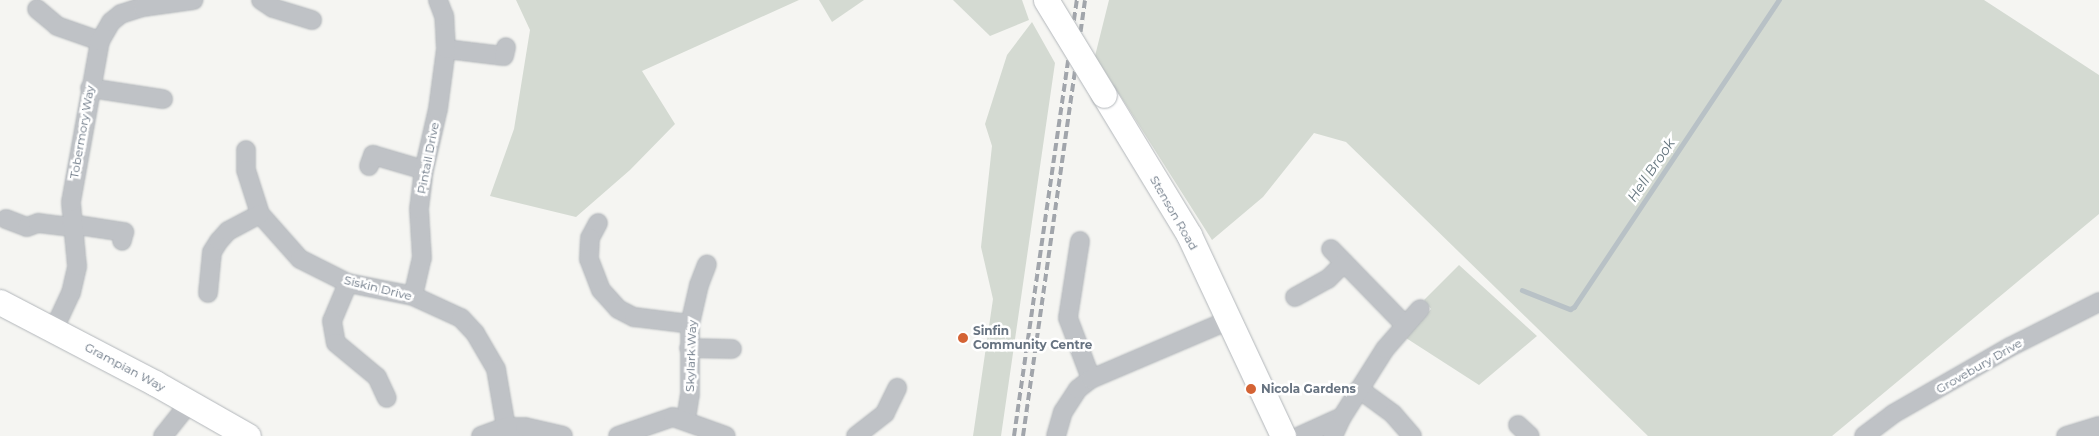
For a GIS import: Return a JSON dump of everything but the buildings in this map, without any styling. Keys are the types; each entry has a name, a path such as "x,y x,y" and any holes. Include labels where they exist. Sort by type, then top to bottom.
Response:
{"street":[{"name":"Tobermory Way","path":"54,329 75,279 77,266 72,225 73,184 100,41 111,22 121,14 142,4 194,0"},
{"path":"261,0 273,8 312,20"},
{"path":"438,0 444,16 446,49 504,56 506,47"},
{"name":"Stenson Road","path":"1046,0 1189,235 1283,436"},
{"path":"37,9 57,26 100,41"},
{"name":"Pintail Drive","path":"413,296 422,258 419,209 424,170 438,108 446,49"},
{"path":"90,88 163,99"},
{"name":"Siskin Drive","path":"246,150 246,170 260,214 300,259 348,283 413,296 460,318 475,333 496,369 506,427"},
{"path":"369,166 373,155 424,170"},
{"path":"208,293 212,252 219,241 228,231 260,214"},
{"path":"6,219 26,227 38,223 72,225 124,232 122,241"},
{"path":"598,223 590,238 589,259 601,290 618,309 634,317 690,324"},
{"path":"1080,241 1068,318 1091,379"},
{"path":"1331,249 1405,325"},
{"path":"1295,297 1328,279 1344,263"},
{"name":"Skylark Way","path":"686,419 690,394 690,324 707,264"},
{"path":"348,283 332,321 336,343 377,377 387,398"},
{"name":"Grampian Way","path":"0,302 190,402 248,436"},
{"name":"Grovebury Drive","path":"1864,436 1893,414 2010,347 2099,302"},
{"path":"1333,436 1359,389 1405,325 1420,309"},
{"path":"1056,436 1063,412 1078,389 1091,379 1229,320"},
{"path":"689,348 732,350"},
{"path":"867,433 885,413 897,388"},
{"path":"1359,389 1393,414 1412,436"},
{"path":"163,436 190,402"},
{"path":"1300,436 1342,417"},
{"path":"618,436 661,419 686,419 726,436"},
{"path":"2066,436 2099,426"},
{"path":"481,436 506,427 564,436"}],"shaded area":[{"path":"516,0 799,0 642,71 675,124 630,170 576,217 490,196 514,129 530,30"},
{"path":"819,0 864,0 832,22"},
{"path":"953,0 1022,0 1029,20 990,36"},
{"path":"1109,0 1984,0 2099,75 2099,214 1832,436 1648,436 1346,142 1314,133 1263,197 1212,240 1095,56"},
{"path":"1032,22 1055,63 1001,436 973,436 993,299 981,247 992,146 985,124 1007,55"},
{"path":"1459,265 1537,336 1479,385 1406,338 1431,309 1424,300"}],"waterway":[{"name":"Hell Brook","path":"1522,290 1570,309 1574,307 1779,0"}],"railway":[{"path":"1014,436 1077,0"},
{"path":"1023,436 1085,0"}],"place":[{"name":"Sinfin Community Centre","path":"963,338"},
{"name":"Nicola Gardens","path":"1251,389"}]}
